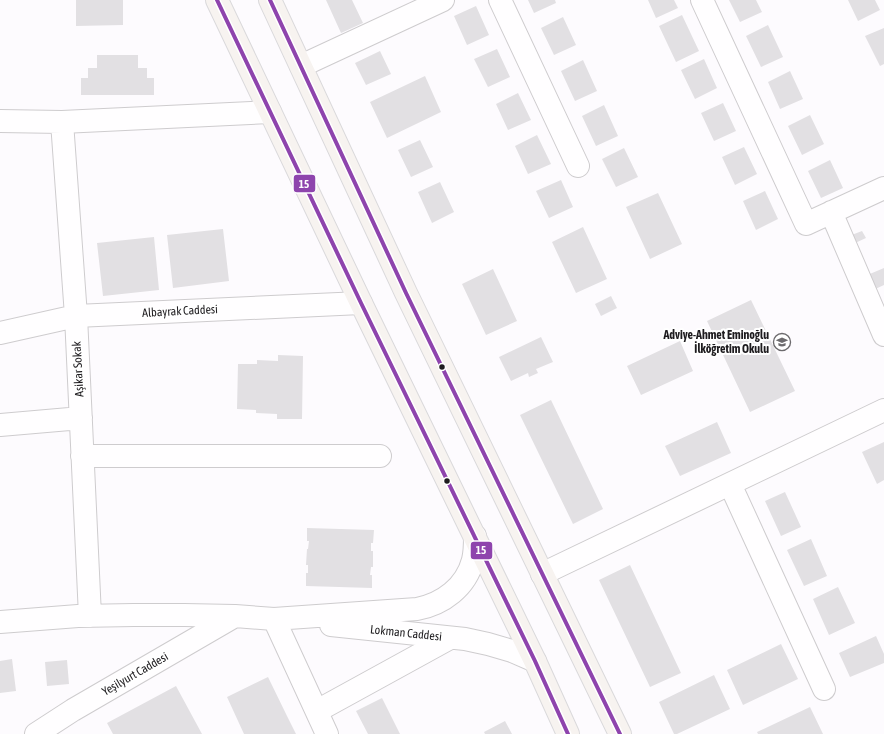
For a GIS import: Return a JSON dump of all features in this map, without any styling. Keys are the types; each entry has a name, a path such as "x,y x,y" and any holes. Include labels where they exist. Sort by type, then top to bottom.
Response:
{"main road":[{"path":"217,0 361,303 535,661 568,734"},
{"path":"270,0 406,293 620,734"}],"street":[{"path":"301,66 443,0"},
{"path":"500,0 578,166"},
{"path":"702,0 806,224 884,188"},
{"path":"0,121 62,122 270,112"},
{"name":"Aşikar Sokak","path":"62,122 76,316 90,616"},
{"path":"831,212 884,335"},
{"name":"Albayrak Caddesi","path":"0,333 76,316 361,303"},
{"path":"542,574 884,410"},
{"path":"0,425 81,418"},
{"path":"82,456 380,456"},
{"path":"730,484 824,689"},
{"path":"0,622 134,614 235,616 274,620 417,609 436,604 445,599 462,583 473,561 475,536"},
{"name":"Yeşilyurt Caddesi","path":"36,734 80,706 235,616"},
{"path":"274,620 327,734"},
{"name":"Lokman Caddesi","path":"274,620 465,640 488,644 512,651 535,661"},
{"path":"317,711 450,638"}],"building":[{"path":"76,0 123,0 123,25 76,26"},
{"path":"326,0 352,0 363,23 341,33"},
{"path":"528,0 555,0 556,3 534,13"},
{"path":"648,0 674,0 678,8 656,18"},
{"path":"729,0 756,0 762,12 740,22"},
{"path":"848,0 875,0 880,10 858,21"},
{"path":"476,6 489,35 467,45 454,16"},
{"path":"682,15 699,51 676,62 659,26"},
{"path":"563,17 576,45 554,55 541,28"},
{"path":"768,25 783,57 761,67 746,36"},
{"path":"884,28 884,64 880,66 865,36"},
{"path":"497,49 510,77 488,87 474,59"},
{"path":"380,51 391,74 366,85 355,63"},
{"path":"97,55 138,55 138,68 147,68 147,78 154,78 154,95 81,95 81,78 88,78 88,68 97,68"},
{"path":"704,59 717,88 695,99 681,70"},
{"path":"583,60 597,91 575,101 561,71"},
{"path":"790,71 803,99 780,109 768,82"},
{"path":"425,76 441,112 387,138 370,102"},
{"path":"518,93 531,120 508,130 496,104"},
{"path":"723,103 736,131 714,141 701,113"},
{"path":"604,105 618,136 596,146 582,116"},
{"path":"810,115 824,144 802,155 788,126"},
{"path":"537,135 551,164 528,174 515,146"},
{"path":"420,140 433,167 411,177 398,150"},
{"path":"744,147 757,174 735,185 722,157"},
{"path":"624,148 638,177 616,187 602,159"},
{"path":"830,160 843,188 821,198 808,171"},
{"path":"561,180 573,207 549,218 536,191"},
{"path":"440,182 454,212 432,223 418,192"},
{"path":"765,191 778,219 756,230 743,201"},
{"path":"658,193 682,244 650,259 626,207"},
{"path":"583,227 607,279 576,293 552,242"},
{"path":"223,229 229,281 173,288 167,235"},
{"path":"862,231 866,238 853,244 849,236"},
{"path":"154,237 159,290 103,296 97,243"},
{"path":"884,268 884,285 871,291 865,276"},
{"path":"493,269 517,321 486,335 462,284"},
{"path":"611,296 617,308 601,316 595,304"},
{"path":"751,300 795,391 750,412 707,321"},
{"path":"541,337 553,362 536,369 538,373 529,377 528,373 511,381 499,357"},
{"path":"680,341 693,371 641,395 627,366"},
{"path":"278,355 303,356 302,419 277,419 277,414 256,413 256,410 237,409 238,364 257,364 257,360 278,361"},
{"path":"551,400 603,509 573,524 520,415"},
{"path":"717,422 731,453 680,476 665,446"},
{"path":"884,442 884,480 877,484 862,452"},
{"path":"785,492 801,527 781,536 765,501"},
{"path":"307,528 374,530 373,543 371,543 371,551 373,551 373,567 371,567 370,575 372,575 372,588 306,586 306,573 308,573 308,565 306,565 307,549 309,541 307,541"},
{"path":"811,539 827,576 804,586 787,550"},
{"path":"630,565 681,673 650,687 599,580"},
{"path":"838,587 855,623 829,635 813,599"},
{"path":"876,636 884,654 884,663 850,677 839,653"},
{"path":"781,644 798,679 743,705 727,670"},
{"path":"12,659 16,691 0,693 0,661"},
{"path":"67,660 69,684 47,686 45,662"},
{"path":"714,675 730,709 677,734 674,734 659,702"},
{"path":"268,677 296,734 244,734 227,697"},
{"path":"176,686 202,734 113,734 107,723"},
{"path":"382,698 400,734 368,734 356,711"},
{"path":"810,707 823,734 758,734 757,732"},
{"path":"505,721 512,734 485,734 484,732"}],"transit line":[{"name":"15","path":"217,0 361,303 535,661 568,734"},
{"name":"15","path":"270,0 406,293 620,734"}],"place":[{"name":"Adviye-Ahmet Eminoğlu İlköğretim Okulu","path":"782,342"}]}
